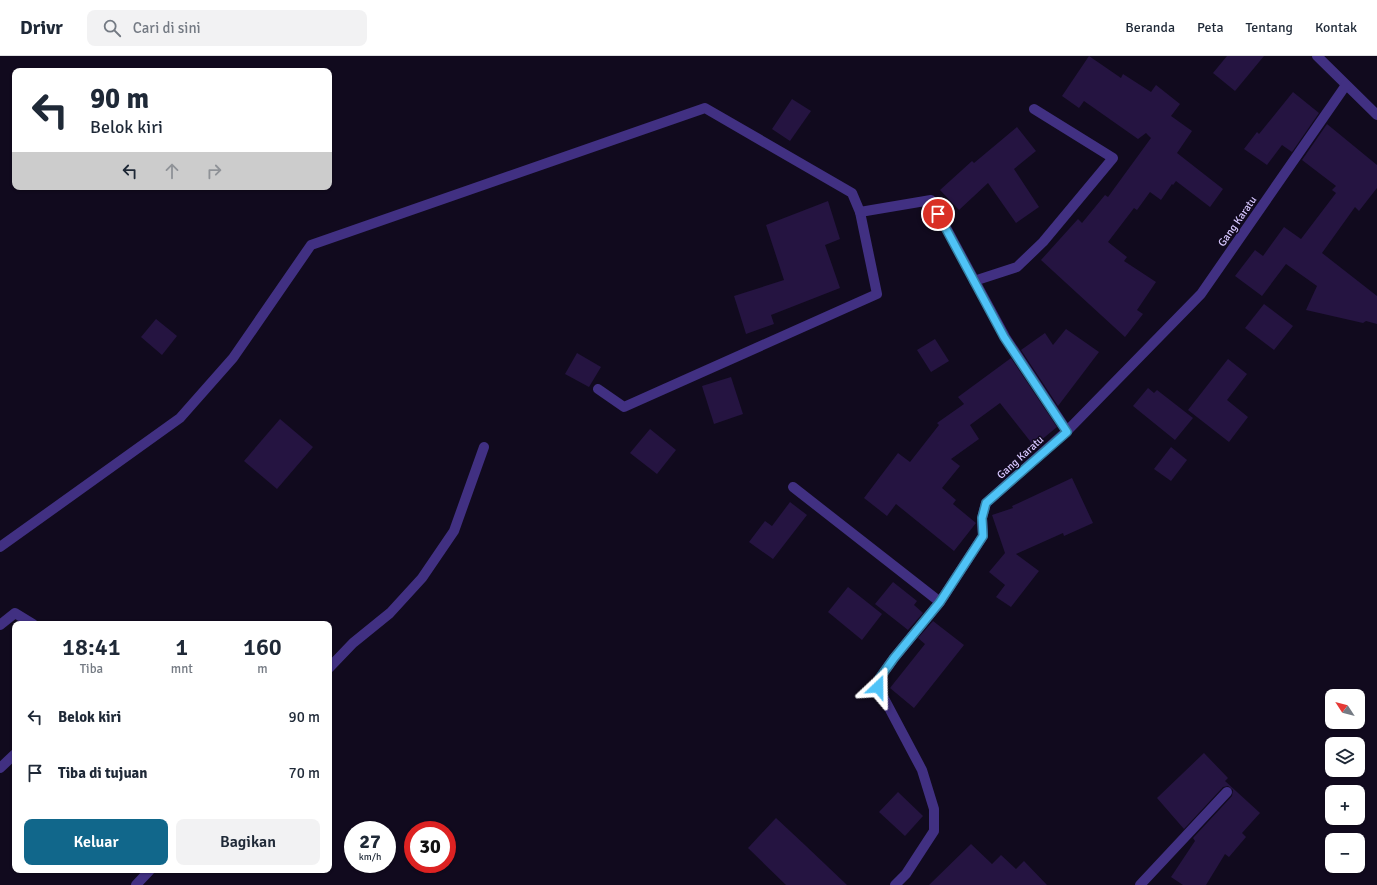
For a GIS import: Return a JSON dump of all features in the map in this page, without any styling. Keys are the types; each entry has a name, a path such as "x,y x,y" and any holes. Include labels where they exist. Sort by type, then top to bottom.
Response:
{"street":[{"path":"1317,56 1377,115"},
{"name":"Gang Karatu","path":"895,885 906,874 934,831 934,809 922,770 878,687 879,679 894,658 940,602 983,536 982,518 986,503 1067,432 1201,294 1346,85"},
{"path":"0,547 180,418 233,358 311,245 705,108 852,194 860,212 877,294 624,407 598,389"},
{"path":"974,281 1016,267 1043,242 1113,158 1034,109"},
{"path":"860,212 931,200 1004,337 1067,432"},
{"path":"332,665 352,643 390,613 422,578 454,530 484,447"},
{"path":"793,487 940,602"},
{"path":"0,625 14,613 28,621"},
{"path":"0,768 12,757"},
{"path":"1140,885 1226,792"},
{"path":"136,885 147,873"}],"building":[{"path":"1089,56 1121,78 1123,74 1151,92 1156,85 1180,104 1171,116 1192,131 1177,153 1223,189 1210,207 1176,181 1173,185 1172,184 1161,200 1150,192 1137,210 1134,208 1108,242 1127,257 1124,261 1156,282 1137,310 1143,314 1125,337 1041,260 1078,219 1082,223 1105,195 1108,197 1151,138 1146,133 1138,139 1084,101 1079,108 1062,96"},
{"path":"1227,56 1264,56 1235,91 1213,73"},
{"path":"1293,92 1319,113 1292,152 1282,145 1267,165 1244,149 1257,132 1259,134"},
{"path":"792,99 811,111 790,141 772,129"},
{"path":"1327,124 1377,165 1377,188 1359,211 1355,207 1322,253 1377,296 1377,324 1366,321 1363,323 1306,310 1317,286 1286,264 1262,296 1235,276 1255,250 1263,256 1284,227 1301,239 1336,193 1332,190 1336,186 1302,160"},
{"path":"1017,127 1036,151 1014,169 1039,207 1016,223 988,183 959,210 940,190 972,161 974,163"},
{"path":"828,201 840,239 825,245 840,288 771,315 774,324 746,334 734,296 784,280 766,225"},
{"path":"1264,304 1293,326 1274,350 1245,328"},
{"path":"156,319 177,336 162,355 141,337"},
{"path":"1066,329 1099,352 1058,406 1021,350 1045,333 1053,345"},
{"path":"935,339 949,361 931,372 917,350"},
{"path":"577,353 601,367 589,387 565,374"},
{"path":"1011,358 1057,427 1034,446 1000,403 970,425 979,439 951,459 960,466 942,488 956,500 953,504 976,523 954,551 896,504 887,516 864,498 898,453 910,462 939,425 937,423 964,404 958,397"},
{"path":"1228,359 1247,374 1227,400 1248,417 1229,442 1188,410"},
{"path":"731,377 743,414 714,424 702,386"},
{"path":"1148,388 1154,393 1157,390 1193,418 1175,440 1133,406"},
{"path":"280,419 313,447 277,489 244,461"},
{"path":"650,429 676,450 657,474 630,453"},
{"path":"1171,447 1187,460 1171,481 1154,469"},
{"path":"1072,478 1093,523 1064,536 1063,533 1016,554 1039,571 1011,607 996,597 1005,585 989,572 1005,553 992,515 1013,508 1012,506"},
{"path":"790,502 807,515 773,559 749,542 765,521 772,526"},
{"path":"893,582 917,601 914,605 923,613 908,630 875,604"},
{"path":"848,587 882,614 862,640 828,612"},
{"path":"933,621 964,645 914,708 890,688 925,644 918,638"},
{"path":"1204,753 1228,778 1225,781 1260,813 1242,833 1246,837 1229,857 1225,854 1206,885 1183,885 1171,877 1195,841 1193,838 1232,796 1233,790 1228,786 1223,787 1184,829 1157,798"},
{"path":"898,792 923,816 905,836 879,812"},
{"path":"776,818 847,885 786,885 748,848"},
{"path":"971,844 992,864 1001,855 1016,869 1024,861 1047,885 929,885"}],"route":[{"path":"878,687 879,679 894,658 940,602 983,536 982,518 986,503 1067,432 1004,337 938,214"}]}
